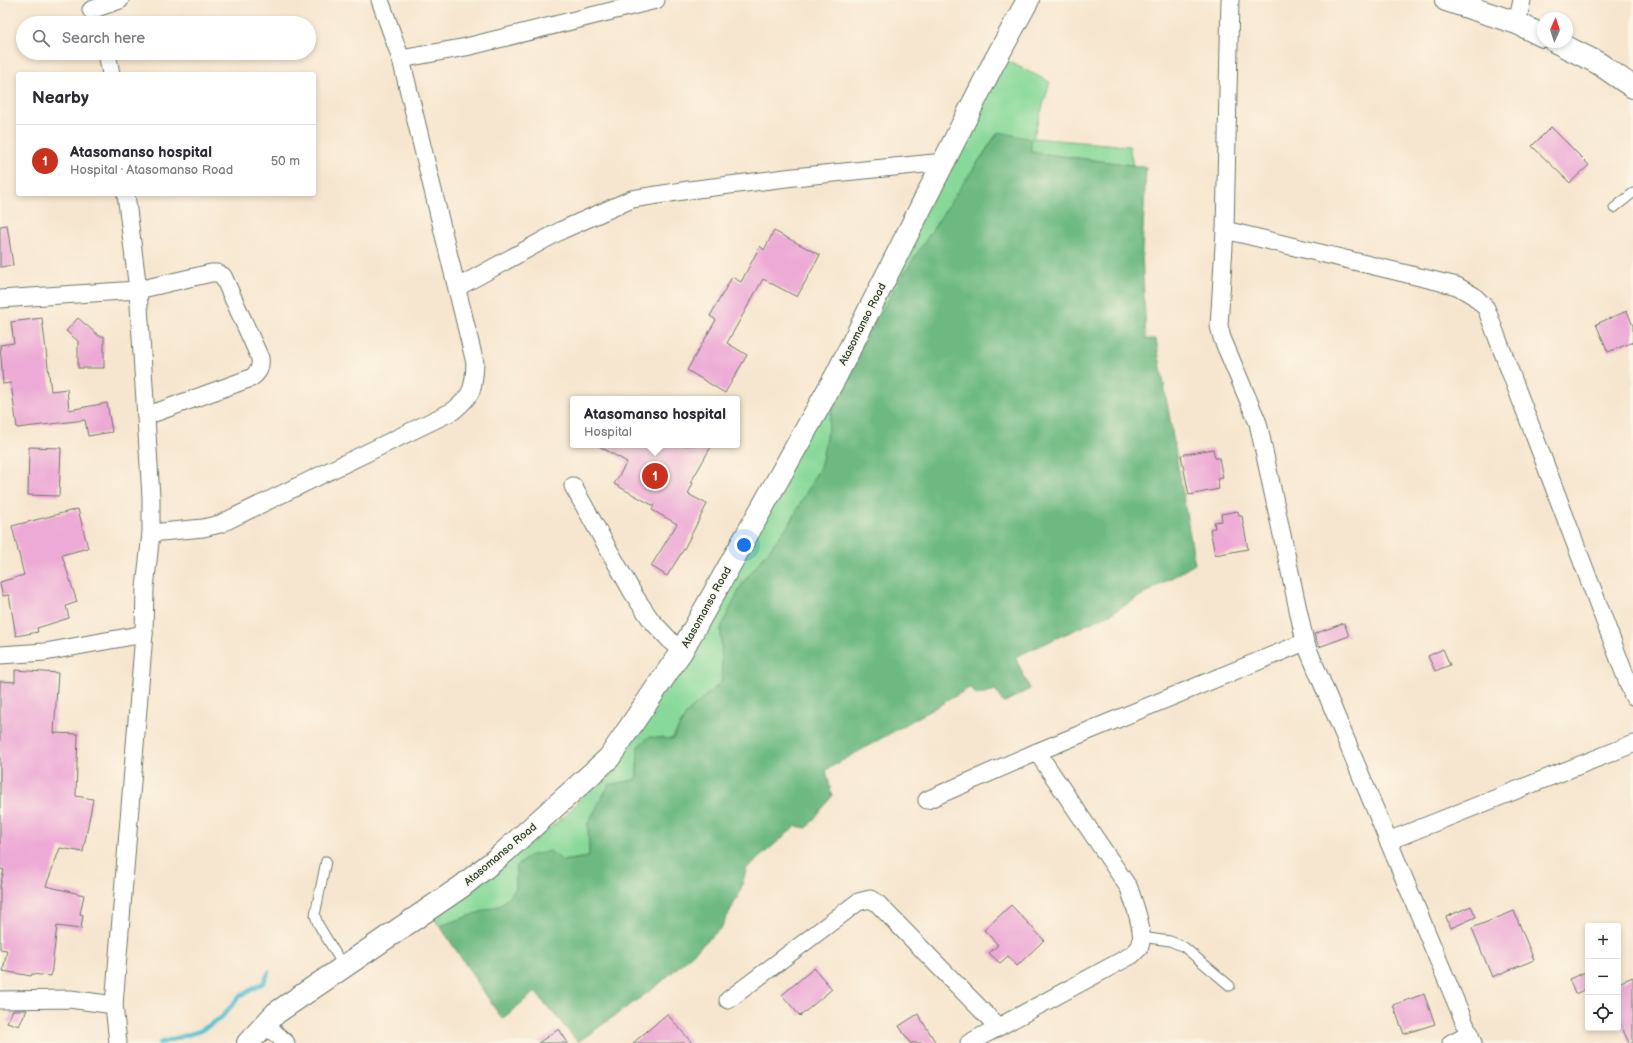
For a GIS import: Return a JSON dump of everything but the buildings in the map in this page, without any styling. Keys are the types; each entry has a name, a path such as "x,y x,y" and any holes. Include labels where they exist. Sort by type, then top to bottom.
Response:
{"street":[{"path":"91,11 120,0"},
{"path":"151,533 204,528 220,524 453,411 466,400 474,384 475,362 458,287 401,60 380,0"},
{"path":"401,60 466,47 656,0"},
{"name":"Atasomanso Road","path":"248,1043 276,1013 461,887 500,856 609,758 681,652 836,376 992,66 1028,0"},
{"path":"1230,0 1226,230 1219,326 1222,338 1258,423 1305,642 1471,1038 1451,1043"},
{"path":"1446,0 1517,23 1537,33"},
{"path":"1517,23 1522,0"},
{"path":"1568,48 1598,63 1633,87"},
{"path":"109,60 111,72"},
{"path":"458,287 562,230 632,199 689,190 794,177 944,162"},
{"path":"118,1043 114,1005 144,634 145,588 151,533 146,416 138,290 126,196"},
{"path":"1226,230 1457,286 1474,296 1486,308 1633,696"},
{"path":"0,299 138,290 211,273 217,273 223,276 260,358 258,373 251,378 146,416"},
{"path":"573,486 634,595 651,620 681,652"},
{"path":"0,655 45,652 144,634"},
{"path":"926,800 1037,752 1305,642"},
{"path":"1388,841 1633,744"},
{"path":"969,1043 1132,955 1140,947 1141,937 1136,908 1129,888 1037,752"},
{"path":"728,1000 858,902 870,899 877,903 998,1027"},
{"path":"0,1000 70,999 114,1005"},
{"path":"266,1025 286,1043"}],"lane":[{"path":"1614,208 1633,193"},
{"path":"326,861 315,915 318,924 344,967"},
{"path":"1141,937 1170,941 1184,947 1230,986"}],"green space":[{"path":"1003,59 1050,82 1033,138 1129,146 1133,165 1030,152 998,132 911,266 828,402 832,408 821,465 790,523 742,584 721,628 722,681 687,713 672,739 649,737 637,765 637,779 609,785 588,823 589,857 516,867 516,888 501,905 440,926 430,914 483,881 565,816 617,758"},
{"path":"999,132 1031,139 1031,152 1146,167 1142,252 1146,339 1156,339 1195,564 1112,613 1015,657 1030,689 1003,703 996,690 976,695 971,687 826,770 832,796 807,828 796,826 747,868 739,894 721,928 658,985 578,1042 535,992 502,1019 440,926 501,905 516,888 516,867 529,856 550,851 563,861 589,857 588,823 609,785 637,779 638,746 649,737 673,739 687,713 722,681 721,628 742,584 790,523 821,465 832,408 828,402 898,283 953,198"}],"waterway":[{"path":"160,1043 200,1031 221,1018 239,997 263,983 269,972"}],"place":[{"name":"Atasomanso hospital","path":"655,476"}]}
